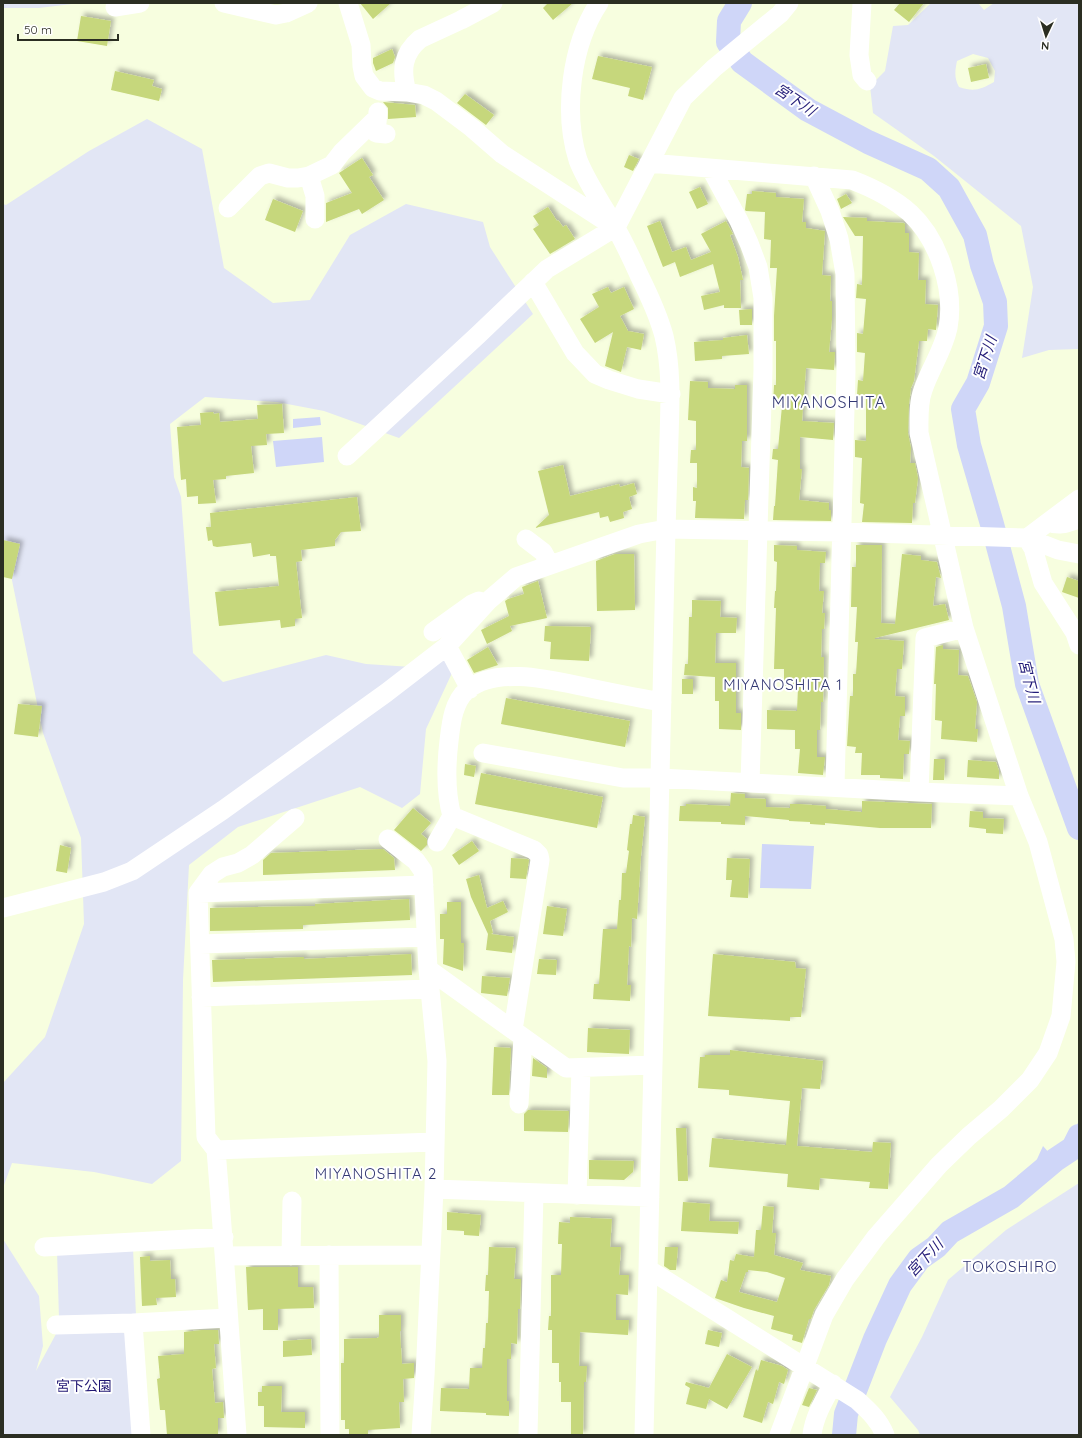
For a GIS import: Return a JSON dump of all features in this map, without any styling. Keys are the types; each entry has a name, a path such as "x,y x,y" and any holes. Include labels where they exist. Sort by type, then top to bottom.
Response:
{"street":[{"path":"116,7 140,3"},
{"path":"224,3 276,15 286,13 308,3"},
{"path":"348,3 361,45 364,76 373,88 380,91 407,92 424,95 436,101 472,128 502,154 616,228"},
{"path":"407,92 403,73 403,64 407,54 416,42 493,3"},
{"path":"599,3 592,14 578,49 575,61 570,102 574,144 579,161 616,228 655,309 664,336 669,363 671,394 666,529 644,1435"},
{"path":"347,456 478,335 546,269 616,228 683,98 714,68 758,34 780,14 789,3"},
{"path":"862,3 859,55 861,72 864,79 867,81"},
{"path":"228,208 260,176 269,173 288,178 309,176 332,165 342,152 381,126 380,91"},
{"path":"649,163 852,180 874,189 892,199 911,214 924,230 936,249 945,273 949,299 948,327 941,350 922,391 919,433 964,628 1019,796 1038,842 1064,939 1066,962 1061,1016 1048,1052 1030,1080 1001,1109 939,1164 876,1237 845,1279 824,1315 779,1435"},
{"path":"711,169 749,243 758,267 763,298 763,370 750,784"},
{"path":"309,176 315,196 315,219"},
{"path":"814,176 830,211 839,239 845,274 846,371 835,786"},
{"path":"533,282 575,353 595,374 638,389 671,394"},
{"path":"1022,538 1049,522 1079,499"},
{"path":"1049,522 1060,524 1079,519"},
{"path":"3,908 104,882 132,871 224,810 386,693 447,646 487,603 516,577 638,534 666,529 978,536 1022,538 1058,550 1079,554"},
{"path":"1022,538 1033,548 1043,583 1071,614 1079,645"},
{"path":"526,539 543,552 550,565"},
{"path":"433,632 472,604 479,601 487,603"},
{"path":"919,792 925,638 964,628"},
{"path":"447,646 470,689"},
{"path":"519,1104 518,1033 540,860 539,855 534,850 452,816 448,804 446,779 451,718 466,691 480,682 508,677 534,677 662,702"},
{"path":"483,753 623,778 660,778 750,784 835,786 919,792 1019,796"},
{"path":"436,842 452,816"},
{"path":"237,1435 228,1318 224,1237 216,1150 206,1137 198,893 212,874 223,867 238,863 252,855 295,818"},
{"path":"388,838 416,861 423,871 429,989 437,1061 434,1189 421,1435"},
{"path":"198,893 424,885"},
{"path":"200,944 426,937"},
{"path":"428,969 566,1068 653,1065"},
{"path":"201,997 429,989"},
{"path":"577,1194 581,1068"},
{"path":"216,1150 434,1142"},
{"path":"434,1189 650,1197"},
{"path":"528,1435 534,1193"},
{"path":"291,1256 292,1201"},
{"path":"44,1246 224,1237"},
{"path":"329,1255 330,1435"},
{"path":"225,1256 430,1255"},
{"path":"648,1269 857,1400 874,1415 885,1435"},
{"path":"56,1325 228,1318"},
{"path":"134,1323 141,1435"},
{"path":"812,1435 821,1405 835,1385"}],"green space":[{"path":"3,3 80,3 39,8 3,8"},
{"path":"931,3 978,3 984,10 994,3 1079,3 1079,349 1049,350 1022,358 1033,287 1021,226 934,156 873,113 870,86 885,71 893,26 908,25","holes":["973,54 988,58 995,71 994,82 985,87 973,90 959,87 955,74 957,61"]},
{"path":"147,119 202,149 224,268 273,303 310,300 350,235 406,204 483,222 490,247 533,314 399,438 324,411 277,402 205,397 170,424 174,477 181,497 193,653 223,682 326,655 366,664 412,667 445,658 452,673 426,729 420,794 402,808 360,787 238,827 189,865 183,980 181,1161 152,1184 94,1172 12,1163 3,1188 3,1083 45,1037 84,924 81,838 43,733 3,536 3,204 6,205 89,151"},
{"path":"1079,1183 1079,1435 920,1435 918,1430 890,1397 922,1337 948,1280 1006,1230"},
{"name":"宮下公園","path":"3,1239 39,1296 43,1346 36,1371 56,1334 122,1332 130,1336 135,1435 3,1435"},
{"path":"133,1248 136,1315 59,1318 57,1251"}],"water":[{"path":"320,417 321,425 293,428 293,419"},
{"path":"322,437 324,462 276,467 273,441"},
{"path":"762,844 814,846 811,889 760,888"},
{"path":"1079,1121 1079,1144 1073,1152 1058,1164 1059,1167 1052,1172 1051,1176 1041,1179 1033,1168 1043,1146 1051,1155 1070,1143 1073,1132"},
{"path":"845,1408 855,1418 850,1435 842,1435 844,1429 841,1423"}],"building":[{"path":"360,3 391,3 373,19"},
{"path":"548,3 573,3 553,20 543,8"},
{"path":"900,3 924,3 909,22 894,10"},
{"path":"81,16 111,21 107,46 77,41"},
{"path":"392,49 395,57 393,63 376,71 373,58"},
{"path":"598,56 652,67 643,100 628,96 630,88 592,79"},
{"path":"986,64 989,78 971,82 968,68"},
{"path":"115,71 154,80 152,86 162,89 159,101 111,90"},
{"path":"465,94 494,115 486,125 457,103"},
{"path":"383,102 415,105 416,117 388,119 388,108"},
{"path":"629,155 639,159 633,171 624,167"},
{"path":"362,158 373,175 369,177 384,200 362,214 359,209 326,222 326,203 352,193 339,173"},
{"path":"700,187 708,204 697,209 689,192"},
{"path":"752,191 776,193 776,197 804,199 802,222 806,222 806,228 825,231 822,275 831,276 830,301 832,301 832,319 829,352 835,352 834,370 806,368 802,421 834,423 833,440 800,437 800,469 802,469 799,500 829,503 829,510 831,510 831,521 773,520 778,460 772,459 773,449 778,449 782,406 773,405 774,385 776,385 776,341 774,341 774,316 777,268 770,268 771,240 764,239 765,212 745,210 747,194 752,194"},
{"path":"846,194 852,203 841,209 837,199"},
{"path":"273,199 303,211 295,232 265,220"},
{"path":"548,207 563,227 566,225 575,239 550,254 533,229 539,225 533,216"},
{"path":"843,217 867,218 867,221 904,223 905,233 909,233 909,252 919,253 918,280 926,280 925,304 938,305 936,330 928,329 927,341 919,341 914,381 911,388 909,404 908,433 911,448 910,463 915,463 918,478 915,503 913,503 912,523 862,522 864,504 860,503 862,458 855,457 855,440 866,441 866,396 857,395 858,380 863,381 865,353 857,352 857,333 863,334 866,299 856,298 857,284 862,285 863,236 855,236"},
{"path":"660,221 672,252 686,247 691,260 711,252 701,234 726,221 733,234 730,235 738,257 743,280 740,280 741,308 724,308 724,305 704,310 701,296 720,292 713,264 680,277 675,262 663,267 647,226"},
{"path":"608,287 611,293 624,287 634,309 620,316 628,331 644,334 641,350 627,347 621,372 605,366 613,332 595,343 580,319 599,307 592,294"},
{"path":"752,309 752,325 740,325 739,310"},
{"path":"747,335 749,354 722,356 722,359 695,361 694,342 723,340 723,338"},
{"path":"690,381 708,382 708,388 735,389 735,385 747,385 747,441 742,441 741,467 749,468 748,500 745,500 744,519 695,518 696,501 693,501 693,487 697,488 697,463 690,463 691,450 696,450 696,421 688,420"},
{"path":"282,404 284,433 266,434 267,445 251,446 254,473 226,476 226,479 213,480 216,503 198,504 198,496 187,497 186,479 181,480 177,427 201,425 200,413 219,413 220,422 258,419 257,405"},
{"path":"563,465 570,496 619,484 620,487 634,483 637,494 629,497 632,509 623,512 624,518 610,522 608,516 600,518 599,512 535,528 549,515 538,471"},
{"path":"357,497 361,531 341,532 335,540 335,546 301,550 302,561 296,562 302,618 295,619 295,626 281,628 280,620 219,626 215,592 279,586 276,556 270,556 270,554 253,557 251,543 217,547 213,546 212,540 208,541 206,527 211,527 210,513"},
{"path":"3,540 20,544 12,579 3,577"},
{"path":"774,545 797,546 797,550 826,552 825,563 820,563 819,591 824,591 822,613 825,613 824,629 822,629 821,657 824,657 823,702 821,702 820,730 817,730 817,757 825,757 823,775 798,773 800,749 795,749 795,730 767,729 767,710 797,711 798,688 784,688 784,669 774,669 776,608 774,608 777,562 774,561"},
{"path":"856,545 882,545 881,623 895,624 902,554 921,556 921,560 937,562 941,578 936,577 933,606 945,604 949,620 875,638 904,641 902,669 897,669 895,696 905,697 905,716 900,716 898,740 910,741 909,754 904,754 903,779 880,778 880,775 861,775 862,753 855,753 856,747 847,746 850,696 853,696 853,674 856,674 858,642 855,642 857,607 851,607 852,567 856,567"},
{"path":"615,554 634,554 635,610 597,611 596,561"},
{"path":"1067,577 1079,581 1079,598 1062,592"},
{"path":"538,581 547,618 510,626 512,631 487,644 481,630 509,616 505,601 524,594 522,587"},
{"path":"692,600 721,601 720,617 737,618 736,633 716,633 715,663 736,663 736,713 741,713 741,730 719,729 719,701 715,701 715,677 684,675 685,664 688,664 689,617 692,617"},
{"path":"545,626 591,627 589,661 550,659 551,642 544,641"},
{"path":"943,645 943,649 959,650 958,675 968,676 977,702 975,729 978,729 977,742 941,739 942,721 935,720 936,684 934,684 936,647"},
{"path":"488,647 498,665 474,673 467,660"},
{"path":"682,679 693,679 693,694 682,694"},
{"path":"506,698 630,721 625,747 501,724"},
{"path":"18,704 42,706 38,737 14,734"},
{"path":"934,759 945,759 944,780 933,780"},
{"path":"968,760 996,762 999,771 999,779 967,777"},
{"path":"465,764 476,766 474,777 464,775"},
{"path":"481,773 603,797 597,828 475,804"},
{"path":"731,793 745,794 745,798 766,799 766,807 790,808 790,804 799,804 826,806 826,809 862,812 862,801 932,804 931,828 880,828 825,823 825,825 810,824 810,822 745,816 745,825 721,824 721,822 679,821 680,806 686,806 686,804 730,806"},
{"path":"413,808 431,823 421,834 427,839 427,845 421,851 394,830"},
{"path":"970,811 983,812 983,818 1004,819 1003,834 986,833 986,829 969,827"},
{"path":"633,815 645,817 637,919 632,918 631,947 629,946 627,985 631,985 630,1001 593,999 594,984 599,984 603,929 617,929 619,900 621,900 622,873 626,873 629,851 627,850 630,824 632,824"},
{"path":"472,841 479,851 459,865 452,855"},
{"path":"60,845 71,848 67,873 56,871"},
{"path":"383,849 394,858 395,870 263,875 263,860 271,853"},
{"path":"511,858 529,860 526,879 510,878"},
{"path":"727,858 750,859 748,898 730,897 732,880 726,880"},
{"path":"479,875 487,908 503,901 508,912 490,921 493,933 491,934 514,937 512,953 486,950 488,934 471,897 466,879"},
{"path":"409,899 410,920 303,925 303,929 210,931 210,908 315,906 315,904"},
{"path":"447,902 461,902 461,943 464,943 463,971 443,964 444,939 440,939 440,914 447,914"},
{"path":"547,906 567,909 563,936 543,934"},
{"path":"411,954 412,975 213,982 212,960 304,957 304,959"},
{"path":"713,954 795,962 796,968 806,969 801,1017 790,1017 790,1021 708,1016"},
{"path":"539,959 557,960 556,975 537,974"},
{"path":"482,976 510,978 507,996 481,993"},
{"path":"588,1028 630,1030 629,1054 587,1052"},
{"path":"494,1047 511,1048 509,1095 492,1095"},
{"path":"730,1050 823,1061 820,1089 802,1088 797,1146 872,1152 873,1142 891,1143 888,1189 869,1188 870,1182 820,1178 819,1190 787,1187 788,1174 709,1167 712,1138 786,1145 790,1101 729,1095 729,1090 698,1088 700,1057 705,1057 705,1055 730,1055"},
{"path":"533,1058 547,1068 547,1078 532,1076"},
{"path":"528,1110 569,1111 568,1132 524,1131 524,1114"},
{"path":"676,1128 686,1128 688,1181 678,1181"},
{"path":"589,1160 634,1161 633,1172 624,1180 589,1179"},
{"path":"683,1202 710,1204 709,1221 739,1222 738,1234 681,1231"},
{"path":"763,1206 774,1207 772,1233 776,1233 774,1255 803,1263 800,1270 831,1276 829,1285 814,1310 811,1319 809,1319 802,1343 792,1340 793,1335 771,1329 774,1316 715,1298 721,1280 727,1282 730,1260 734,1261 736,1254 754,1257 756,1230 761,1230","holes":["748,1270 767,1272 785,1278 777,1302 739,1292"]},
{"path":"447,1212 481,1215 479,1236 464,1235 464,1231 447,1230"},
{"path":"570,1217 612,1219 610,1247 621,1247 619,1275 629,1275 628,1295 616,1294 616,1320 629,1320 628,1335 580,1332 579,1366 587,1366 586,1382 584,1382 583,1435 571,1435 571,1402 561,1402 559,1363 552,1363 552,1330 548,1330 549,1316 551,1316 551,1275 561,1275 562,1244 558,1244 559,1222 570,1223"},
{"path":"489,1247 516,1248 514,1279 521,1279 517,1344 511,1343 511,1359 507,1359 507,1401 509,1401 509,1416 486,1415 486,1413 440,1411 441,1388 469,1389 470,1368 482,1368 483,1348 485,1348 486,1323 488,1323 489,1291 485,1291 486,1275 488,1275"},
{"path":"665,1247 678,1247 676,1270 670,1270 664,1266"},
{"path":"150,1256 150,1261 170,1260 171,1279 175,1279 176,1297 156,1298 157,1305 142,1306 140,1257"},
{"path":"246,1267 298,1267 298,1287 313,1287 314,1308 278,1309 278,1330 263,1330 263,1309 248,1310"},
{"path":"379,1315 401,1315 400,1331 402,1364 414,1363 414,1378 403,1379 404,1402 399,1402 400,1428 368,1430 368,1435 349,1435 349,1429 345,1429 345,1420 341,1420 341,1363 344,1363 344,1339 379,1337"},
{"path":"218,1330 219,1344 214,1344 216,1368 212,1369 215,1403 223,1402 224,1418 218,1418 218,1435 167,1435 165,1410 160,1410 157,1379 160,1378 158,1356 184,1354 184,1332"},
{"path":"708,1330 722,1333 719,1347 705,1344"},
{"path":"311,1339 312,1355 283,1357 283,1341"},
{"path":"727,1354 752,1367 727,1409 709,1399 706,1409 686,1404 690,1388 685,1385 686,1382 709,1388"},
{"path":"761,1360 782,1366 788,1370 784,1384 779,1382 773,1404 768,1402 762,1423 743,1417 756,1369 758,1371"},
{"path":"262,1386 282,1386 281,1412 305,1412 305,1428 264,1427 264,1406 258,1406 258,1392 262,1392"},
{"path":"809,1388 817,1390 809,1407 802,1405"}],"waterway":[{"name":"宮下川","path":"740,3 729,21 728,42 742,62 808,110 868,142 928,169 949,188 975,235 982,265 995,302 996,326 978,383 963,409 969,445 1014,606 1027,684 1079,828"},
{"name":"宮下川","path":"844,1435 846,1414 875,1339 900,1285 919,1259 936,1247 950,1232 1011,1197 1055,1160 1073,1148 1079,1136"}],"district":[{"name":"MIYANOSHITA","path":"829,402"},
{"name":"MIYANOSHITA 1","path":"783,685"},
{"name":"MIYANOSHITA 2","path":"376,1174"},
{"name":"TOKOSHIRO","path":"1010,1267"}]}
